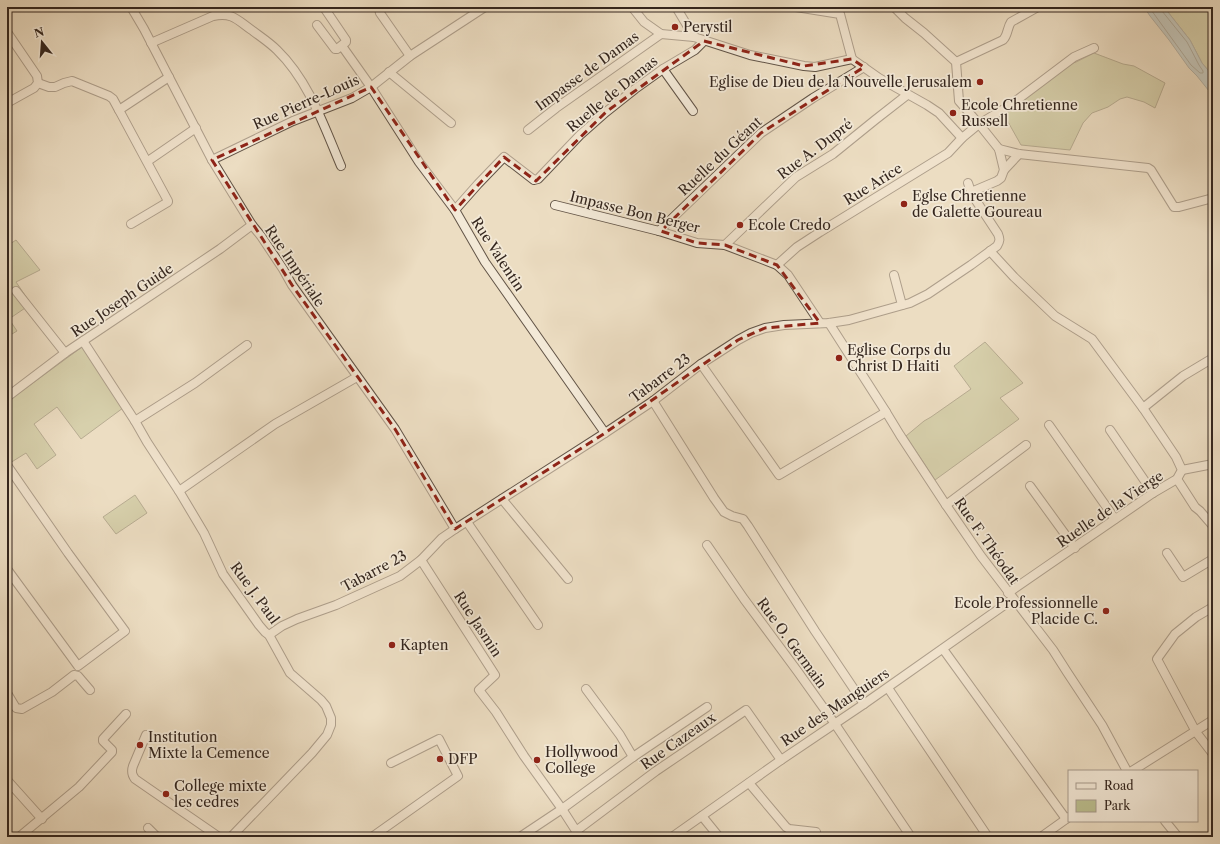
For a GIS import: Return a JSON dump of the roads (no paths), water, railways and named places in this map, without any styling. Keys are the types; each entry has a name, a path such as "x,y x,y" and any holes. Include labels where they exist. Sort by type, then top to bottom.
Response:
{"street":[{"name":"Rue Impériale","path":"131,7 212,160 252,225 262,236 292,285 395,429 455,528"},
{"path":"381,7 379,9 380,13 410,56"},
{"name":"Rue Pierre-Louis","path":"212,160 293,121 352,98 371,87 410,56 485,7"},
{"path":"632,7 644,22 661,34 694,37 750,55 804,66 815,67 852,59"},
{"path":"676,7 694,37"},
{"path":"796,7 840,14 852,59 879,78 939,113 962,138 979,124 1009,106 1074,57 1094,48"},
{"path":"894,7 956,62 959,101 999,150 1004,170"},
{"path":"956,62 1003,40 1008,34 1011,22 1038,7"},
{"path":"317,25 335,49 342,46 346,42 325,9"},
{"path":"151,43 212,16 223,14 233,16 277,49 296,72 318,111 341,166"},
{"path":"7,32 37,76 38,83 34,88 7,103"},
{"name":"Impasse de Damas","path":"528,130 556,108 661,34"},
{"name":"Ruelle de Damas","path":"456,210 504,157 534,180 538,179 580,135 635,89 663,69 695,50 704,41"},
{"name":"Rue Valentin","path":"342,46 371,87 419,162 456,210 485,262 605,433"},
{"name":"Ruelle du Géant","path":"660,231 761,133 813,98 864,67"},
{"path":"663,69 693,111"},
{"path":"389,72 451,123"},
{"path":"119,110 169,77"},
{"path":"38,83 49,87 55,87 72,81 113,99 148,161 168,202 131,224"},
{"name":"Rue A. Dupré","path":"725,245 796,177 833,154 908,95"},
{"path":"148,161 196,128"},
{"name":"Rue Arice","path":"777,264 820,232 948,153 962,138"},
{"path":"999,150 1019,154 1148,168 1151,170 1174,207 1179,208 1213,198"},
{"path":"968,183 971,192 997,181 1001,178 1004,170 1019,154"},
{"name":"Tabarre 23","path":"269,635 282,626 297,619 336,605 400,576 421,560 442,538 455,528 467,522 605,433 653,401 701,364 751,333 765,328 784,325 829,323 849,320 910,303 928,294 997,246 999,242 1000,239 971,192"},
{"name":"Impasse Bon Berger","path":"555,205 660,231 697,243 725,245 777,264 788,275 820,323"},
{"name":"Rue Joseph Guide","path":"7,397 65,353 220,249 252,225"},
{"name":"Ruelle de la Vierge","path":"990,251 1014,277 1055,316 1092,339 1143,408 1176,457 1182,470 1177,479 1153,492 1011,596"},
{"path":"894,275 902,305"},
{"path":"16,292 65,353"},
{"name":"Rue F. Théodat","path":"829,323 900,436 946,505 1068,672 1102,725 1126,770"},
{"name":"Rue J. Paul","path":"83,341 179,491 204,533 223,574 259,625 269,635 290,673 321,700 326,706 331,718 331,725 327,735 234,836"},
{"path":"135,421 195,383 247,345"},
{"path":"1143,408 1183,376 1213,358"},
{"path":"701,364 779,476 886,412"},
{"path":"179,491 275,424 357,377"},
{"path":"653,401 724,512 743,519 748,526 864,704"},
{"path":"1049,425 1115,519"},
{"path":"1110,430 1153,492"},
{"path":"946,505 1026,445"},
{"path":"1182,470 1213,464"},
{"path":"7,465 125,631 78,666 7,569"},
{"path":"1177,479 1195,507 1213,526"},
{"path":"1030,486 1075,548"},
{"path":"502,499 568,579"},
{"path":"467,522 538,625"},
{"name":"Rue O. Germain","path":"707,544 744,599 835,724 910,837"},
{"path":"1167,553 1183,577 1213,559"},
{"name":"Rue Jasmin","path":"421,560 495,675 479,690 496,712 524,756 578,834"},
{"name":"Rue des Manguiers","path":"672,837 682,834 702,816 781,760 943,649 1011,596"},
{"path":"1213,607 1196,617 1175,634 1157,659 1196,732 1213,754"},
{"path":"943,649 1067,818 1041,837"},
{"path":"7,693 16,708 22,709 52,692 74,675 78,676 90,690"},
{"path":"888,688 988,837"},
{"path":"586,689 620,735 633,757"},
{"path":"520,837 707,707"},
{"name":"Rue Cazeaux","path":"578,834 656,771 746,710 781,760"},
{"path":"19,837 79,787 112,752 103,739 126,714"},
{"path":"1134,770 1213,720"},
{"path":"146,735 133,766 132,775 135,779 219,837"},
{"path":"372,837 458,776 439,739 391,763"},
{"path":"7,780 42,819"},
{"path":"749,783 786,827 789,829 816,832"},
{"path":"702,816 719,837"},
{"path":"1167,822 1178,837"},
{"path":"148,828 157,837"}],"water":[{"path":"1144,7 1164,7 1190,40 1202,63 1213,76 1213,96 1189,68"}],"place":[{"name":"Perystil","path":"675,27"},
{"name":"Eglise de Dieu de la Nouvelle Jerusalem","path":"980,82"},
{"name":"Ecole Chretienne Russell","path":"953,113"},
{"name":"Eglse Chretienne de Galette Goureau","path":"904,204"},
{"name":"Ecole Credo","path":"740,225"},
{"name":"Eglise Corps du Christ D Haiti","path":"839,358"},
{"name":"Ecole Professionnelle Placide C.","path":"1106,611"},
{"name":"Kapten","path":"392,645"},
{"name":"Institution Mixte la Cemence","path":"140,745"},
{"name":"DFP","path":"440,759"},
{"name":"Hollywood College","path":"537,760"},
{"name":"College mixte les cedres","path":"166,794"}]}
